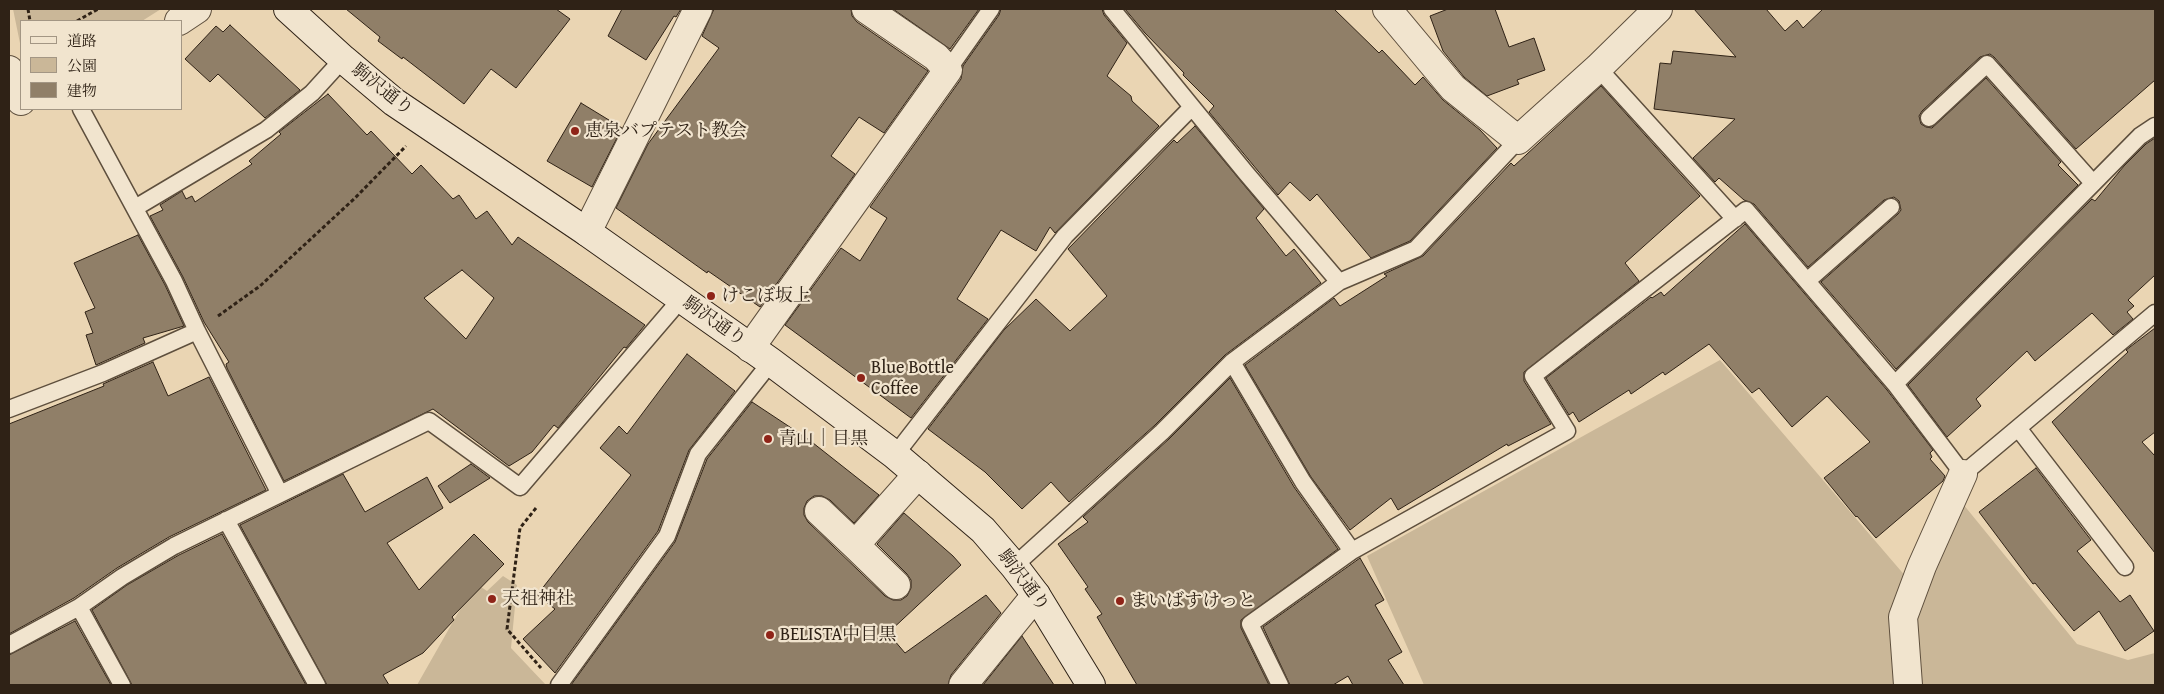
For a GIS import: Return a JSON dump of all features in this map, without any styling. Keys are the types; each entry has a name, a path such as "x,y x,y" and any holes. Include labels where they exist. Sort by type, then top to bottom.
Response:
{"street":[{"path":"180,20 197,9"},
{"name":"駒沢通り","path":"288,9 394,102 587,232 760,355 918,474 983,530 1014,566 1036,595 1091,685"},
{"path":"587,232 698,9"},
{"path":"760,355 948,70 936,57 866,9"},
{"path":"1388,9 1453,88 1518,140 1598,68 1658,9"},
{"path":"9,70 20,98"},
{"path":"855,545 918,474"},
{"path":"1908,685 1903,617 1922,566 1963,474"},
{"path":"819,511 896,585"},
{"path":"963,685 1036,595"}],"lane":[{"path":"948,70 991,9"},
{"path":"1112,9 1339,282"},
{"path":"135,208 266,130 312,93 343,59"},
{"path":"1929,118 1986,64 2093,183"},
{"path":"1598,68 1735,219"},
{"path":"895,455 1065,236 1192,107"},
{"path":"82,110 174,281 197,331 280,494"},
{"path":"1895,384 2140,136 2155,126"},
{"path":"1014,566 1162,432 1232,362 1339,282 1416,248 1518,140"},
{"path":"1807,281 1890,206"},
{"path":"1280,685 1250,624 1352,551 1567,431 1533,376 1746,210 1895,384 1963,474 2155,313"},
{"path":"9,645 79,607 122,577 174,546 429,421 520,487 681,299"},
{"path":"9,409 103,373 197,331"},
{"path":"559,685 667,536 698,454 760,355"},
{"path":"1232,362 1303,482 1352,551"},
{"path":"2018,428 2125,567"},
{"path":"226,520 317,685"},
{"path":"79,607 122,685"}],"path":[{"path":"78,20 98,9"},
{"path":"197,331 260,286 355,198 427,124"},
{"path":"538,505 520,528 507,629 544,671"}],"green space":[{"path":"13,9 161,9 144,20 20,20 20,43"},
{"path":"1720,360 1907,578 1897,685 1424,685 1367,556"},
{"path":"1963,504 2077,644 2128,660 2155,653 2155,685 1918,685 1914,618"},
{"path":"503,576 517,585 511,648 546,685 417,685 475,583 487,591"}],"building":[{"path":"346,9 556,9 570,19 516,88 491,69 464,104 403,57 402,59 378,41 380,37"},
{"path":"622,9 681,9 676,17 674,16 646,60 608,36"},
{"path":"714,9 851,9 852,16 857,22 928,71 884,133 859,117 831,156 855,174 760,307 708,271 707,273 616,208 648,144 719,48 702,36"},
{"path":"893,9 979,9 950,49"},
{"path":"1001,9 1102,9 1104,15 1127,43 1107,76 1131,96 1132,101 1159,126 1055,233 1050,227 1036,251 1001,230 957,299 988,319 911,418 785,325 841,248 860,261 887,218 870,207 961,79 963,66 999,15"},
{"path":"1125,9 1334,9 1379,53 1382,50 1415,85 1423,77 1443,100 1480,130 1497,148 1410,241 1371,258 1317,194 1310,201 1290,182 1278,195 1209,112 1214,106 1183,75 1184,73 1145,33"},
{"path":"1448,9 1495,9 1509,47 1534,38 1545,70 1517,80 1519,84 1487,96 1464,77 1443,51 1430,16"},
{"path":"1694,9 1766,9 1785,31 1797,20 1803,28 1823,9 2155,9 2155,80 2076,149 1990,54 1980,57 1922,111 1919,116 1921,124 1932,128 1986,78 2061,162 2058,165 2078,185 1896,369 1821,282 1898,214 1901,210 1899,201 1894,197 1884,200 1808,267 1754,204 1744,200 1719,178 1715,182 1693,158 1735,119 1654,109 1660,63 1671,64 1673,51 1736,57"},
{"path":"230,25 300,90 265,118 218,74 210,82 185,59 216,26 223,32"},
{"path":"1601,86 1700,196 1625,263 1639,281 1524,372 1524,381 1551,424 1508,446 1507,444 1398,510 1391,498 1350,530 1311,477 1245,365 1334,298 1340,306 1387,276 1384,274 1423,256 1511,163 1514,166"},
{"path":"328,94 367,135 371,131 412,174 421,165 453,199 459,195 476,219 487,211 512,245 518,237 645,325 626,348 624,347 558,428 554,425 532,452 509,466 433,409 284,481 227,368 226,364 229,362 204,322 183,277 150,216 163,210 160,205 182,191 186,199 192,196 195,202 252,164 249,161 281,134 279,132","holes":["462,270 494,298 466,339 424,298"]},
{"path":"581,103 622,128 592,187 547,161"},
{"path":"1195,126 1264,209 1256,218 1286,256 1294,249 1321,283 1225,355 1155,425 1069,502 1051,482 1022,509 985,472 928,429 1004,330 1036,299 1070,331 1107,296 1068,249 1174,140 1177,143"},
{"path":"2155,138 2155,275 2128,300 2134,306 2127,312 2133,319 2113,335 2092,313 2035,361 2027,351 1976,399 1981,406 1947,437 1908,385 2092,199 2095,201 2124,166 2146,144"},
{"path":"1745,224 1887,390 1933,450 1930,453 1932,457 1930,459 1945,476 1943,481 1876,538 1824,478 1870,442 1827,396 1792,427 1759,388 1752,393 1709,344 1665,375 1663,372 1631,394 1629,390 1579,422 1573,412 1569,415 1546,378 1651,297 1661,292 1664,296"},
{"path":"138,235 165,285 184,326 143,338 145,343 96,365 86,335 93,333 85,312 95,308 74,263"},
{"path":"2155,328 2155,432 2142,442 2155,456 2155,553 2052,422 2128,352 2126,350"},
{"path":"687,354 735,391 689,450 658,531 555,673 523,639 555,609 537,595 631,475 600,448 619,426 627,434"},
{"path":"153,362 168,396 209,377 266,490 169,537 117,568 74,598 9,634 9,424 104,386 103,384"},
{"path":"1230,378 1294,487 1338,549 1241,620 1241,628 1269,685 1137,685 1097,617 1102,614 1085,589 1088,587 1058,544 1088,522 1083,517 1169,439"},
{"path":"752,402 808,439 879,495 854,523 830,500 822,496 814,496 807,501 804,515 808,522 885,596 893,600 901,600 907,596 911,588 911,580 907,574 877,544 904,513 961,565 888,633 905,653 986,595 1001,613 951,675 948,685 571,685 675,542 707,459"},
{"path":"471,464 490,478 450,503 438,486"},
{"path":"2036,468 2091,540 2077,551 2120,602 2130,595 2154,631 2125,651 2099,611 2074,631 2035,583 2033,584 1979,512"},
{"path":"343,474 365,512 427,477 443,508 387,543 419,590 474,534 504,564 452,617 454,620 423,653 383,675 389,685 327,685 240,525"},
{"path":"222,534 306,685 132,685 92,610 127,585 179,555"},
{"path":"1360,558 1384,600 1375,605 1402,652 1388,660 1404,685 1353,685 1348,676 1333,685 1290,685 1263,627"},
{"path":"75,621 111,685 9,685 9,655"},
{"path":"1022,636 1054,685 983,685"}],"place":[{"name":"恵泉バプテスト教会","path":"575,131"},
{"name":"けこぼ坂上","path":"711,296"},
{"name":"Blue Bottle Coffee","path":"861,378"},
{"name":"青山｜目黒","path":"768,439"},
{"name":"天祖神社","path":"492,599"},
{"name":"まいばすけっと","path":"1120,601"},
{"name":"BELISTA中目黒","path":"770,635"}]}
